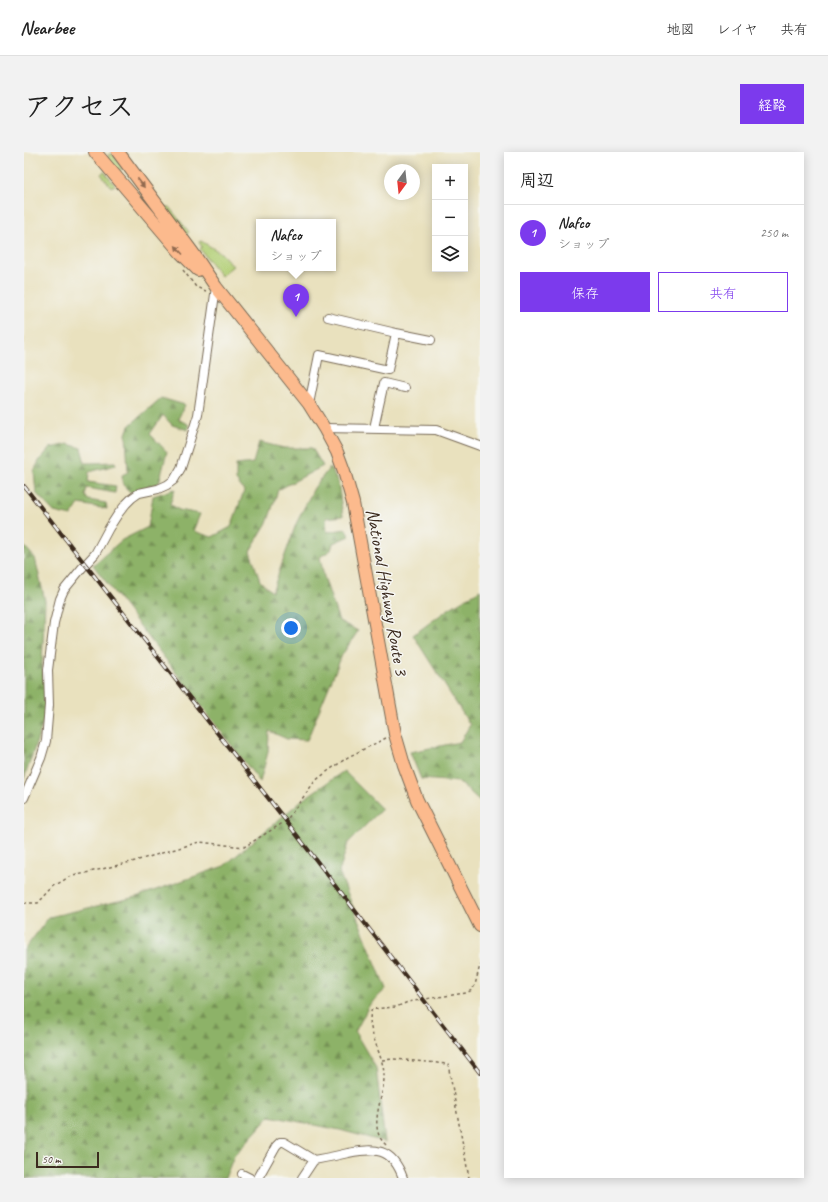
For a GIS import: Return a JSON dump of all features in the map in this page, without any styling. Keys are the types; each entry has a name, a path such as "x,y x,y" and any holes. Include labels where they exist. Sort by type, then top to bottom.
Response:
{"highway":[{"name":"National Highway Route 3","path":"95,152 182,253 216,287"},
{"name":"National Highway Route 3","path":"118,152 193,253 216,287 309,404 324,428 344,471 350,493 395,734 404,765 417,800 480,926"}],"street":[{"path":"24,798 41,758 46,741 48,715 48,670 54,623 60,599 64,590 95,554 109,528 126,504 139,493 158,489 167,485 174,480 181,468 198,415 216,287"},
{"path":"328,317 431,340"},
{"path":"309,404 319,355 388,370 396,333"},
{"path":"374,428 384,384 405,388"},
{"path":"324,428 436,430 480,446"},
{"path":"258,1178 276,1146 280,1142 284,1142 314,1160 366,1150 378,1151 386,1154 396,1164 403,1178"},
{"path":"302,1178 314,1160"},
{"path":"242,1174 250,1178"}],"path":[{"path":"24,903 38,903 54,886 69,877 135,861 199,842 244,847 286,821 315,781 328,771 348,757 395,734"},
{"path":"388,1147 379,1138 378,1134 377,1113 384,1086 384,1073 382,1060 370,1023 372,1009 396,1007 408,1002 466,993 472,990 475,985 480,965"},
{"path":"382,1060 394,1059 448,1064 469,1178"}],"green space":[{"path":"109,154 113,154 122,167 121,170 118,171 107,159"},
{"path":"104,171 115,185 111,187 101,174"},
{"path":"169,207 189,232 185,235 165,208"},
{"path":"201,241 221,253 233,266 221,276 200,249 202,247 199,242"},
{"path":"161,398 185,405 178,419 189,425 188,430 172,425 163,415 150,434 167,452 159,483 131,493 123,485 122,475 128,472 126,434 129,426"},
{"path":"259,442 284,448 312,448 323,466 278,490 268,521 250,551 260,581 272,592 296,524 314,488 330,467 338,483 343,516 326,518 327,532 346,529 349,536 333,543 331,550 320,557 324,577 339,621 358,631 342,655 307,740 287,739 269,731 268,752 260,782 93,565 122,540 148,527 153,496 175,489 170,504 179,510 200,514 193,531 212,537 231,527 244,491 236,480 236,465 253,463"},
{"path":"68,444 81,448 85,463 115,462 116,465 89,472 88,482 116,486 115,493 87,488 85,495 88,500 106,503 107,509 79,504 71,516 54,512 36,493 34,471 39,461 50,448"},
{"path":"24,546 35,558 45,601 42,663 47,711 24,779"},
{"path":"480,590 480,801 459,782 421,779 410,752 460,742 470,725 413,635 450,608"},
{"path":"344,771 382,809 348,843 339,872 386,989 370,1004 355,1032 376,1068 385,1142 340,1130 270,1116 234,1156 225,1178 24,1178 24,950 49,917 136,897 224,866 302,800"}],"railway":[{"path":"24,486 286,821 480,1073"}],"place":[{"name":"Nafco","path":"296,317"}]}
